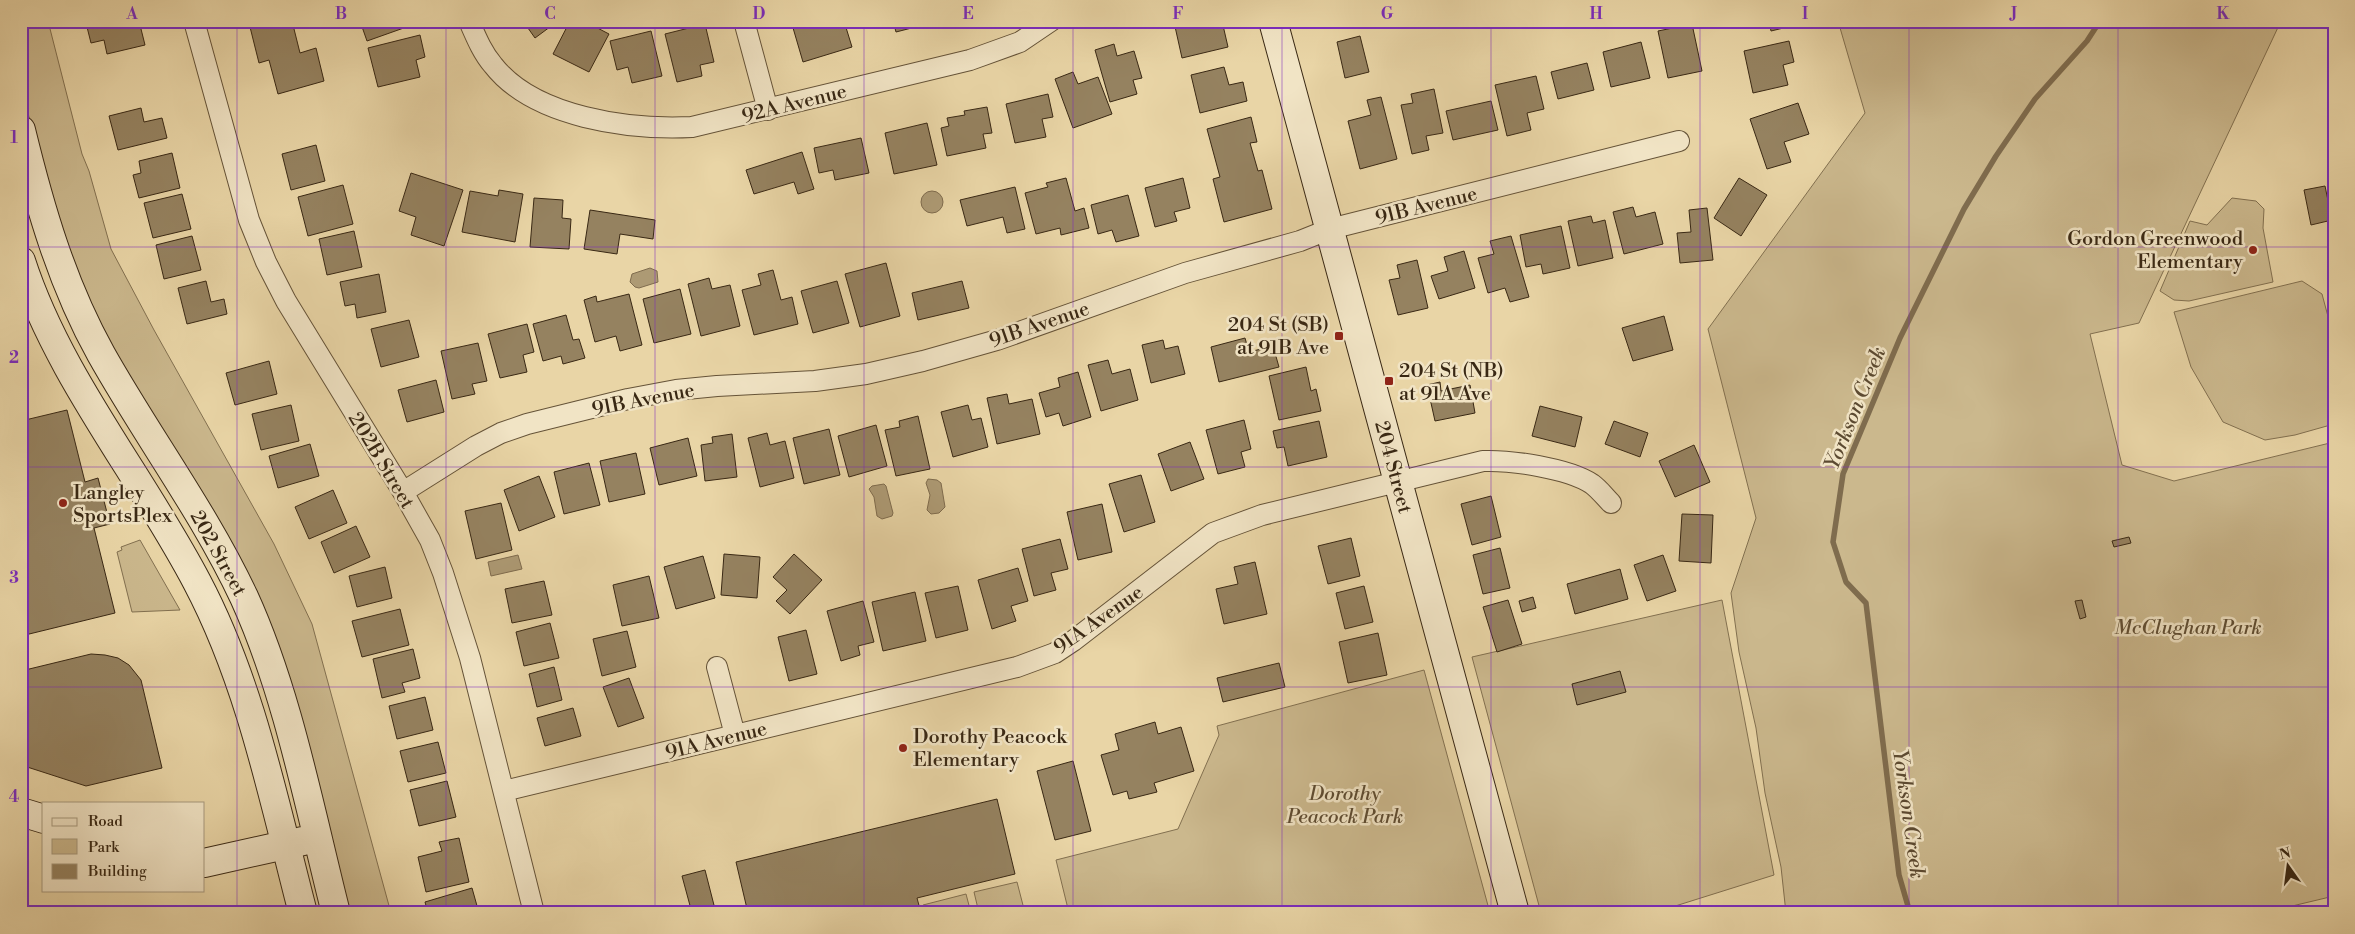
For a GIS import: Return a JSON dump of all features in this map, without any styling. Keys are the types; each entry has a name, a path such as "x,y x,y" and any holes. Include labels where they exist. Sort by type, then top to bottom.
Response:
{"main road":[{"name":"204 Street","path":"1273,21 1515,913"},
{"name":"202 Street","path":"21,130 27,177 59,263 80,312 101,353 206,526 244,598 268,659 284,710 336,913"},
{"name":"202 Street","path":"22,267 72,372 174,540 212,613 238,677 251,719 302,913"},
{"path":"21,812 42,818"},
{"path":"205,863 317,838"}],"street":[{"name":"202B Street","path":"194,21 249,220 266,262 286,301 403,492 430,540 455,605 534,913"},
{"name":"92A Avenue","path":"469,21 479,45 493,66 530,96 576,114 632,126 660,129 692,127 970,60 1020,42 1029,27 1051,21"},
{"path":"744,21 768,110"},
{"name":"91B Avenue","path":"403,492 476,446 501,433 527,424 628,399 676,390 824,380 866,374 923,361 997,340 1185,273 1300,241 1330,229 1679,142"},
{"name":"91A Avenue","path":"504,791 1016,667 1055,653 1158,577 1213,533 1262,515 1483,461 1505,460 1565,473 1592,484 1611,503"},
{"path":"717,667 735,735"}],"green space":[{"path":"21,21 48,21 82,154 89,171 111,249 154,330 274,544 312,624 391,913 348,913 288,684 88,302 42,171 21,84"},
{"name":"McClughan Park","path":"1838,21 2281,21 2139,323 2090,334 2122,465 2174,481 2334,442 2334,896 2263,913 1786,913 1781,867 1765,793 1756,728 1739,652 1731,593 1756,518 1708,329 1865,113"},
{"path":"2232,198 2256,201 2264,209 2263,228 2273,282 2189,301 2174,300 2160,291 2190,221 2207,225"},
{"path":"2302,281 2322,294 2334,339 2334,424 2295,435 2265,440 2223,422 2191,367 2174,312"},
{"path":"140,540 180,610 132,612 117,552 122,550 121,547"},
{"path":"1722,600 1774,875 1653,913 1541,913 1472,657"},
{"name":"Dorothy Peacock Park","path":"1424,670 1490,913 1069,913 1056,860 1178,829 1219,735 1217,726"},
{"path":"1017,882 1025,913 979,913 974,892"},
{"path":"966,894 971,913 925,913 923,905"}],"shaded area":[{"path":"932,191 940,194 943,202 940,210 932,213 924,210 921,202 924,194"},
{"path":"650,268 657,271 658,282 639,288 630,282 632,274"},
{"path":"928,479 937,480 941,483 945,507 939,513 931,514 927,510 930,495 926,483"},
{"path":"884,484 893,513 892,516 882,519 877,516 874,497 869,489 872,486"},
{"path":"518,555 522,569 491,576 488,562"}],"building":[{"path":"92,21 139,21 145,45 107,54 104,40 91,43 86,23"},
{"path":"257,21 292,21 300,53 316,48 324,81 278,94 269,60 259,63 249,23"},
{"path":"360,21 414,21 415,24 367,41"},
{"path":"523,21 558,21 535,38"},
{"path":"570,21 584,21 609,34 589,72 553,54"},
{"path":"791,21 844,21 852,47 803,62"},
{"path":"893,21 939,21 896,32"},
{"path":"1222,21 1228,47 1182,58 1174,22"},
{"path":"1769,21 1795,21 1796,25 1771,31"},
{"path":"705,24 714,62 700,65 702,76 677,82 665,34"},
{"path":"1692,24 1702,71 1668,78 1658,31"},
{"path":"651,31 662,76 632,83 628,67 617,70 610,41"},
{"path":"420,35 425,57 416,60 420,77 378,87 368,48"},
{"path":"1360,36 1369,72 1345,78 1337,42"},
{"path":"1789,41 1794,62 1783,65 1788,85 1753,93 1744,51"},
{"path":"1641,42 1650,78 1611,87 1603,52"},
{"path":"1114,44 1117,56 1134,51 1142,78 1133,80 1137,94 1110,102 1095,50"},
{"path":"1587,63 1594,90 1558,99 1551,72"},
{"path":"1224,67 1229,85 1243,82 1247,101 1200,113 1191,75"},
{"path":"1073,72 1078,84 1098,77 1112,114 1073,128 1055,79"},
{"path":"1536,76 1544,109 1527,113 1531,130 1507,136 1495,85"},
{"path":"1434,89 1443,133 1426,136 1429,150 1412,154 1401,105 1413,103 1411,94"},
{"path":"1048,94 1053,117 1042,119 1046,137 1015,143 1006,104"},
{"path":"1381,97 1397,159 1360,169 1348,121 1371,115 1367,100"},
{"path":"1491,101 1498,130 1453,140 1446,111"},
{"path":"1798,103 1809,134 1784,142 1791,162 1767,169 1750,119"},
{"path":"987,107 992,133 983,134 986,148 947,156 941,128 949,126 947,118 965,115 964,111"},
{"path":"141,108 144,122 162,118 167,138 118,150 109,116"},
{"path":"1251,117 1257,142 1250,143 1258,171 1262,170 1272,209 1224,222 1213,179 1220,177 1207,129"},
{"path":"927,123 937,165 894,174 885,133"},
{"path":"861,138 869,173 835,180 833,170 819,173 814,148"},
{"path":"316,145 325,181 291,190 282,154"},
{"path":"802,152 814,189 798,194 794,182 754,194 746,170"},
{"path":"172,153 180,188 139,198 133,175 141,173 139,161"},
{"path":"411,173 463,190 444,246 411,235 416,217 399,211"},
{"path":"1066,178 1075,211 1084,208 1089,228 1061,235 1060,228 1036,234 1025,193 1048,187 1046,183"},
{"path":"1183,178 1190,208 1174,212 1177,221 1155,227 1145,188"},
{"path":"1739,178 1767,195 1741,236 1714,218"},
{"path":"343,185 353,224 308,236 298,197"},
{"path":"2325,186 2332,220 2311,225 2304,190"},
{"path":"1015,187 1025,229 1007,233 1003,217 967,226 960,200"},
{"path":"499,190 523,194 515,242 462,232 470,191 498,196"},
{"path":"182,194 191,229 153,238 144,203"},
{"path":"1128,195 1139,236 1116,242 1112,230 1098,234 1091,205"},
{"path":"534,198 563,200 562,218 571,219 569,249 530,247"},
{"path":"1633,207 1636,217 1655,212 1663,244 1624,254 1613,212"},
{"path":"1707,208 1713,260 1680,263 1677,233 1691,232 1689,210"},
{"path":"590,210 655,220 653,239 620,234 617,254 584,249"},
{"path":"1591,216 1593,223 1605,220 1613,258 1578,266 1568,221"},
{"path":"1561,226 1570,268 1543,274 1541,264 1526,267 1520,235"},
{"path":"354,231 362,267 327,275 319,239"},
{"path":"192,236 201,270 164,279 156,245"},
{"path":"1511,236 1529,297 1510,302 1505,288 1488,293 1478,258 1494,254 1490,241"},
{"path":"1464,251 1475,288 1439,299 1431,276 1448,271 1444,257"},
{"path":"1417,260 1428,308 1398,315 1389,280 1400,278 1397,265"},
{"path":"886,263 900,316 860,327 845,274"},
{"path":"773,270 781,300 792,297 798,324 754,335 742,290 761,285 758,274"},
{"path":"379,274 386,312 357,318 355,304 345,306 340,282"},
{"path":"709,278 712,289 730,285 740,326 701,336 688,284"},
{"path":"206,281 211,302 224,299 227,314 187,324 178,288"},
{"path":"837,281 849,323 813,333 801,291"},
{"path":"962,281 969,308 918,320 912,293"},
{"path":"680,289 691,334 654,343 643,299"},
{"path":"629,294 642,345 620,351 616,336 595,342 584,300 596,296 597,302"},
{"path":"566,315 573,340 579,339 585,358 563,364 561,356 543,361 533,324"},
{"path":"1664,316 1673,350 1633,361 1622,328"},
{"path":"409,320 419,357 381,367 371,329"},
{"path":"527,324 534,352 523,355 527,372 500,378 488,334"},
{"path":"1245,338 1249,352 1273,346 1279,367 1219,382 1211,347"},
{"path":"1163,340 1165,349 1178,346 1185,374 1151,383 1142,345"},
{"path":"478,343 487,381 472,384 475,394 452,399 441,351"},
{"path":"1108,360 1112,374 1130,369 1138,400 1101,411 1088,365"},
{"path":"269,361 277,394 235,405 226,373"},
{"path":"1306,367 1311,391 1316,389 1321,411 1279,420 1269,376"},
{"path":"1078,372 1091,417 1063,426 1059,413 1046,417 1039,393 1060,387 1058,378"},
{"path":"436,380 444,412 407,422 398,390"},
{"path":"1440,382 1441,391 1470,385 1475,413 1435,421 1427,385"},
{"path":"1007,394 1009,404 1032,399 1040,434 997,444 987,398"},
{"path":"291,405 299,441 261,450 252,414"},
{"path":"968,405 972,420 981,418 988,447 953,457 941,412"},
{"path":"1540,406 1582,417 1575,447 1532,436"},
{"name":"Langley SportsPlex","path":"67,410 85,482 98,478 110,524 94,528 115,613 21,636 21,421"},
{"path":"918,416 930,469 896,476 885,430 900,427 899,421"},
{"path":"1244,420 1251,449 1241,452 1245,467 1218,474 1206,430"},
{"path":"1319,421 1327,457 1288,466 1284,447 1277,448 1273,431"},
{"path":"1614,421 1648,433 1640,457 1605,444"},
{"path":"876,425 887,466 849,477 838,436"},
{"path":"829,429 840,475 804,484 793,438"},
{"path":"767,433 770,445 785,441 794,478 760,487 748,438"},
{"path":"732,434 737,477 705,481 701,445 713,443 712,437"},
{"path":"688,438 697,476 659,485 650,448"},
{"path":"1190,442 1204,479 1171,491 1158,454"},
{"path":"310,444 319,476 278,488 269,456"},
{"path":"1694,445 1710,482 1675,497 1659,461"},
{"path":"636,453 645,494 609,502 600,461"},
{"path":"589,463 600,505 564,514 554,472"},
{"path":"1141,475 1155,522 1124,532 1109,484"},
{"path":"539,476 555,517 519,531 504,490"},
{"path":"333,490 347,523 309,539 295,507"},
{"path":"1491,496 1501,537 1472,545 1461,504"},
{"path":"501,503 512,550 476,559 465,511"},
{"path":"1102,504 1112,552 1078,560 1067,512"},
{"path":"1682,514 1713,515 1711,563 1679,561"},
{"path":"356,526 370,557 334,573 321,542"},
{"path":"2129,537 2131,543 2114,547 2112,541"},
{"path":"1351,538 1360,576 1328,584 1318,546"},
{"path":"1060,539 1068,569 1051,573 1056,590 1034,596 1022,549"},
{"path":"1500,548 1510,588 1483,594 1473,555"},
{"path":"724,554 760,557 757,598 721,595"},
{"path":"794,554 822,580 790,614 776,601 787,590 773,577"},
{"path":"1663,555 1676,591 1647,601 1634,565"},
{"path":"703,556 715,598 676,609 664,567"},
{"path":"1255,562 1267,614 1224,624 1216,589 1238,584 1234,567"},
{"path":"385,567 392,598 357,607 349,576"},
{"path":"1018,568 1028,601 1011,606 1016,621 992,629 978,580"},
{"path":"1620,569 1628,599 1575,614 1567,584"},
{"path":"649,576 659,618 622,626 613,585"},
{"path":"544,581 552,615 512,623 505,589"},
{"path":"958,586 968,630 936,638 925,593"},
{"path":"1364,586 1373,622 1345,629 1336,593"},
{"path":"915,592 926,641 883,651 872,602"},
{"path":"1533,597 1536,608 1522,612 1519,601"},
{"path":"1508,600 1522,644 1497,652 1483,607"},
{"path":"2082,600 2086,617 2080,619 2075,601"},
{"path":"863,601 874,642 858,646 860,655 841,661 827,611"},
{"path":"400,609 409,645 362,657 352,621"},
{"path":"550,623 559,658 524,666 516,632"},
{"path":"806,630 817,674 789,681 778,637"},
{"path":"627,631 636,667 602,676 593,639"},
{"path":"1378,633 1387,675 1348,683 1339,642"},
{"path":"413,649 420,678 402,683 405,692 382,698 373,659"},
{"path":"91,654 118,658 129,665 141,680 162,768 86,786 21,765 21,671"},
{"path":"1279,663 1285,687 1223,702 1217,678"},
{"path":"554,667 562,700 537,707 529,674"},
{"path":"1620,671 1626,692 1577,705 1572,684"},
{"path":"629,678 644,718 618,727 603,687"},
{"path":"425,697 433,730 397,739 389,706"},
{"path":"573,708 581,736 545,746 537,718"},
{"path":"1155,722 1158,734 1181,727 1194,771 1154,783 1157,792 1129,799 1127,791 1113,795 1101,755 1119,750 1115,734"},
{"path":"438,742 446,773 408,782 400,751"},
{"path":"1073,761 1091,831 1055,840 1037,771"},
{"path":"447,781 456,817 419,826 410,790"},
{"path":"997,799 1015,874 917,898 921,913 748,913 736,862"},
{"path":"459,838 469,882 426,892 418,857 442,851 439,842"},
{"path":"705,870 716,913 692,913 682,876"},
{"path":"472,888 479,913 428,913 425,902"}],"waterway":[{"name":"Yorkson Creek","path":"1910,913 1899,875 1866,603 1846,582 1833,542 1843,474 1900,338 1964,209 1996,156 2035,99 2087,41 2100,21"}],"place":[{"name":"Gordon Greenwood Elementary","path":"2253,250"},
{"name":"204 St (SB) at 91B Ave","path":"1339,336"},
{"name":"204 St (NB) at 91A Ave","path":"1389,381"},
{"name":"Langley SportsPlex","path":"63,503"},
{"name":"Dorothy Peacock Elementary","path":"903,748"}]}
